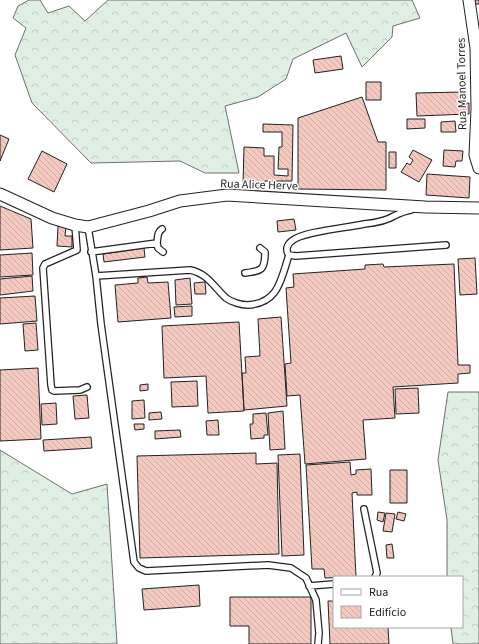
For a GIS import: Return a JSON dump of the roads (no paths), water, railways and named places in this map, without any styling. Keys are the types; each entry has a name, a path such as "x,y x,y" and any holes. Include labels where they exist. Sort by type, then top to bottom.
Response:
{"street":[{"name":"Rua Manoel Torres","path":"469,0 476,48 477,109 475,155 479,168"},
{"name":"Rua Alice Herve","path":"0,194 52,218 75,226 88,226 150,211 180,201 227,196 425,207 479,208"}],"lane":[{"path":"96,276 190,270 198,271 204,275 227,299 243,305 257,304 269,299 278,290 290,255 287,250 289,244 298,237 365,224 394,217 400,212 425,207"},
{"path":"75,226 77,250 43,266 50,369 52,390 54,391 80,390 87,387"},
{"path":"88,226 134,562 139,568 146,571 268,565 291,568 306,578 316,600 319,633 318,644"},
{"path":"162,229 159,231 157,243 158,248 163,252"},
{"path":"92,252 157,243"},
{"path":"290,255 296,256 446,245"},
{"path":"245,274 258,272 263,268 265,264 265,252 260,248"},
{"path":"364,509 377,573 376,576"},
{"path":"309,586 333,584"}]}
